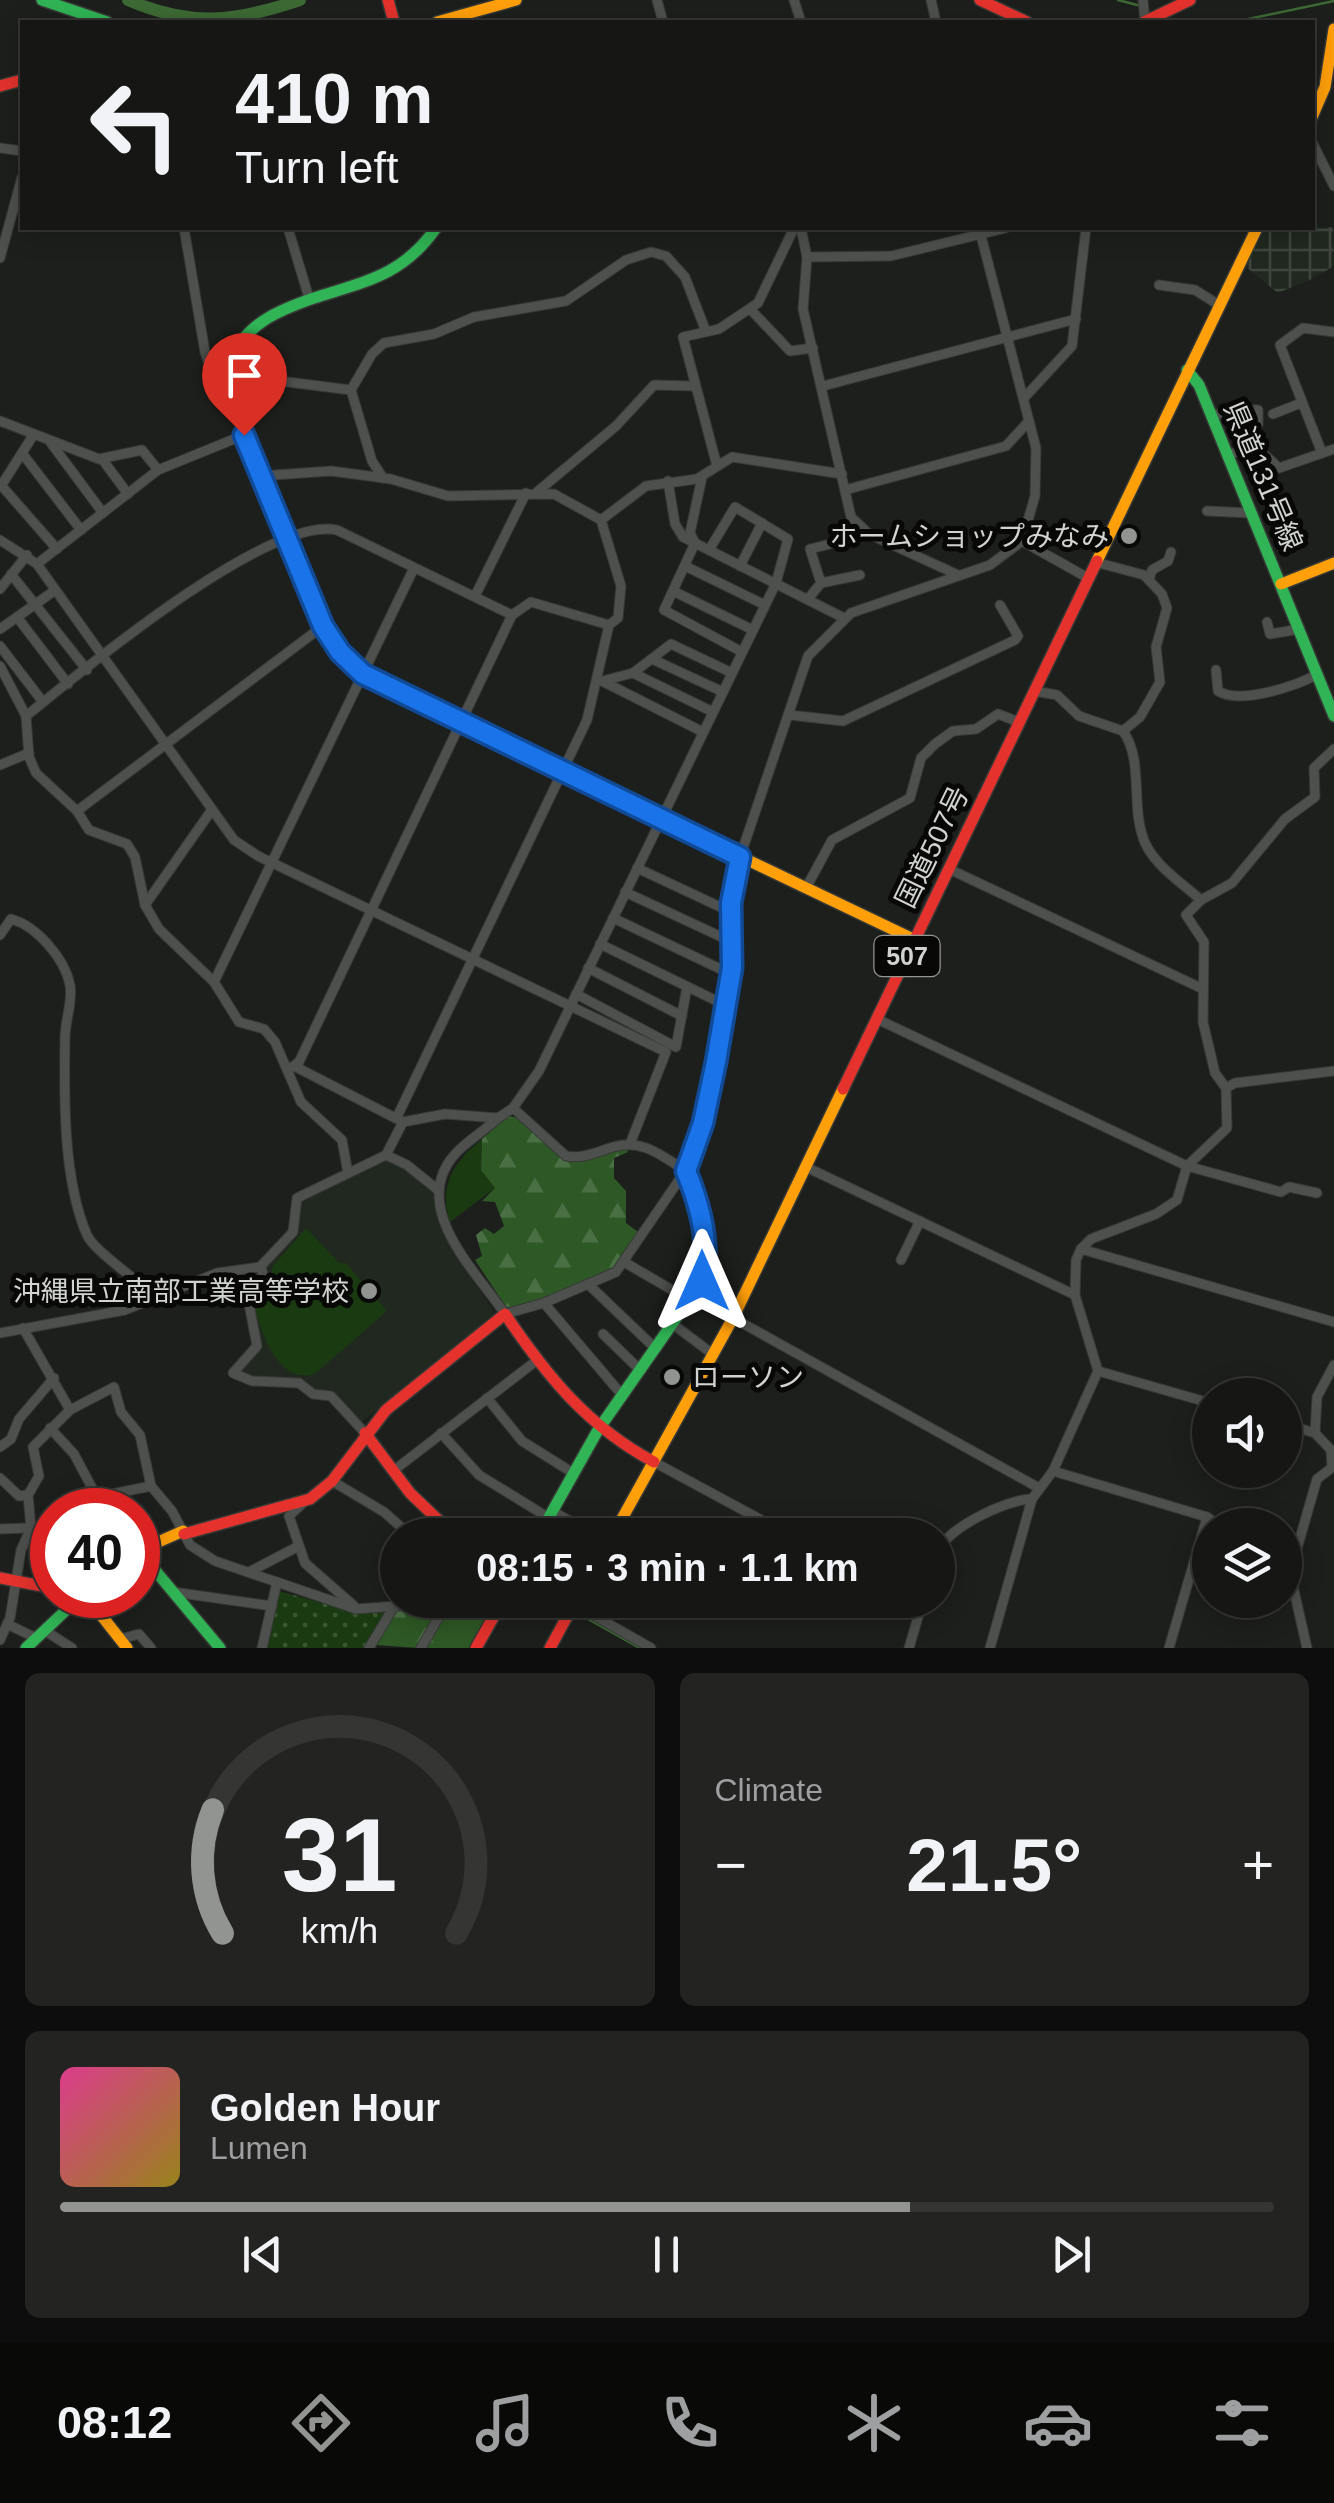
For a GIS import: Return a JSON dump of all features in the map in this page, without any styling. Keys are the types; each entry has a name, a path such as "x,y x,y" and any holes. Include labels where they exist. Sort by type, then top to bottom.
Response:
{"main road":[{"path":"42,0 101,20"},
{"path":"444,20 516,0"},
{"path":"980,0 1024,20"},
{"path":"1149,20 1190,0"},
{"path":"1325,87 1334,29"},
{"path":"1315,110 1334,70"},
{"path":"435,230 424,251 400,272 277,310 254,330 236,357 232,379 234,404 244,435 323,626 340,652 363,674 461,724 914,940"},
{"name":"国道507号","path":"623,1518 733,1318 1256,230"},
{"name":"県道131号線","path":"1188,370 1196,379 1334,716"},
{"path":"1281,584 1334,563"},
{"path":"548,1518 598,1430 702,1281 706,1252 698,1206 686,1171"},
{"path":"160,1542 184,1532 303,1503 332,1481 386,1410 505,1314 564,1399 598,1430 654,1462"},
{"path":"365,1433 435,1518"},
{"path":"160,1577 220,1648"},
{"path":"0,1578 30,1583"},
{"path":"35,1639 56,1618"},
{"path":"97,1618 119,1643"},
{"path":"476,1648 493,1618"},
{"path":"550,1648 564,1618"}],"street":[{"path":"1315,148 1334,186"},
{"path":"0,258 20,183"},
{"path":"184,230 204,352 210,368 232,379"},
{"path":"289,230 309,298"},
{"path":"717,466 683,337 719,328 751,310 796,230"},
{"path":"798,230 807,258 803,309 851,517 861,529 958,575"},
{"path":"1024,398 1070,352 1086,230"},
{"path":"709,550 734,508 788,539 776,583 532,1084 513,1108 453,1157 438,1190 446,1227 505,1314 544,1303 616,1272 686,1171 703,1123 725,1005 731,912 740,857 790,715 796,682 808,656 844,618 863,606 1006,557 1022,542 1037,478 1024,398 980,231 891,256 807,258"},
{"path":"382,478 372,462 351,390 372,354 384,344 434,334 474,317 566,301 626,260 651,252 666,256 686,277 706,329"},
{"path":"1160,285 1195,290 1219,305"},
{"path":"751,310 790,351 813,348"},
{"path":"823,386 1076,320"},
{"path":"1322,453 1284,359 1282,340 1303,328 1334,332"},
{"path":"234,404 253,384 264,379 351,390"},
{"path":"475,596 532,493 624,419 654,385 694,386"},
{"path":"1273,414 1302,403"},
{"path":"1211,417 1232,409 1258,410 1258,424"},
{"path":"0,421 102,459 142,450 158,470"},
{"path":"844,490 1006,446 1029,421"},
{"path":"34,434 1,485 57,548"},
{"path":"36,564 158,470 244,435"},
{"path":"48,440 103,513"},
{"path":"1228,456 1256,444 1279,468 1334,449"},
{"path":"22,452 81,530"},
{"path":"601,520 646,486 702,477 717,466 745,456 842,474"},
{"path":"102,459 128,494"},
{"path":"0,1333 125,1310 217,1272 260,1266 293,1232 297,1198 386,1155 471,958 586,720 600,680 608,625 621,608 621,586 601,520 560,496 448,496 382,478 331,471 260,476"},
{"path":"702,477 690,532 695,543 664,610 742,652"},
{"path":"668,482 678,532 844,618"},
{"path":"1206,511 1251,514"},
{"path":"740,566 762,524"},
{"path":"26,716 236,559 320,526 337,530 512,615"},
{"path":"0,540 27,554 36,564 234,840 666,1052 630,1144"},
{"path":"822,583 810,549 838,542"},
{"path":"1022,542 1088,578"},
{"path":"1150,580 1152,570 1168,560 1171,552"},
{"path":"0,589 27,554"},
{"path":"1095,562 1150,580 1162,594 1166,608 1156,647 1160,682 1140,716 1123,732"},
{"path":"685,566 765,605"},
{"path":"214,982 414,568"},
{"path":"11,574 87,670"},
{"path":"808,599 822,583 860,575"},
{"path":"0,630 54,591"},
{"path":"673,591 753,630"},
{"path":"292,1068 512,615 531,602 608,625"},
{"path":"790,715 843,721 1014,640 1018,636 1000,604"},
{"path":"16,618 68,684"},
{"path":"1266,622 1270,634 1300,629"},
{"path":"77,811 323,626"},
{"path":"600,680 633,673 671,644 732,673"},
{"path":"0,646 26,716 36,773 77,811 90,830 127,844 135,857 145,904 176,950 214,982 239,1022 264,1029 275,1042 292,1068 300,1102 342,1140 348,1173"},
{"path":"652,659 722,692"},
{"path":"3,662 43,702"},
{"path":"1216,670 1218,691 1240,697 1291,688 1318,674"},
{"path":"633,673 713,712"},
{"path":"600,680 703,732"},
{"path":"1034,691 1056,696 1079,716 1123,732 1133,749 1136,806 1147,846 1201,900"},
{"path":"806,888 832,840 864,827 910,798 921,758 935,744 953,731 976,729 998,714 1019,722"},
{"path":"990,1648 1032,1499 1053,1472 1098,1371 1076,1295 1076,1260 1081,1248 1091,1239 1156,1214 1177,1200 1187,1166 1227,1128 1226,1088 1208,1052 1204,942 1186,915 1201,900 1232,883 1284,819 1315,797 1314,768 1334,750"},
{"path":"0,766 30,752"},
{"path":"145,904 211,811"},
{"path":"637,868 731,912"},
{"path":"949,869 1203,990"},
{"path":"625,892 730,941"},
{"path":"613,918 730,974"},
{"path":"0,936 11,919 30,926 64,967 71,997 65,1036 69,1151 76,1198 88,1239 154,1296"},
{"path":"600,944 725,1005"},
{"path":"588,968 682,1016"},
{"path":"576,994 676,1046 686,987"},
{"path":"877,1019 1187,1166 1282,1192 1289,1187 1318,1193"},
{"path":"292,1068 400,1120 433,1114 498,1118"},
{"path":"1226,1088 1235,1082 1334,1071"},
{"path":"513,1108 566,1156 577,1158 630,1144 654,1150 686,1171"},
{"path":"386,1155 408,1165 438,1190"},
{"path":"806,1167 1076,1295"},
{"path":"901,1260 920,1222"},
{"path":"1081,1248 1334,1322"},
{"path":"624,1262 691,1302"},
{"path":"260,1266 263,1274 249,1304 256,1346 233,1372 252,1382 293,1382 312,1394 331,1396 365,1433"},
{"path":"588,1284 656,1349"},
{"path":"544,1303 622,1396"},
{"path":"733,1318 1039,1488"},
{"path":"674,1325 714,1355"},
{"path":"24,1328 70,1410"},
{"path":"603,1334 640,1370"},
{"path":"393,1471 536,1361"},
{"path":"1315,1434 1316,1397 1334,1365"},
{"path":"1098,1371 1192,1398"},
{"path":"0,1447 12,1435 18,1419 54,1378"},
{"path":"32,1447 70,1410 114,1387 121,1412 140,1435 152,1486 193,1549 356,1608 380,1605"},
{"path":"487,1398 522,1442 573,1473"},
{"path":"50,1428 74,1454 88,1488"},
{"path":"1302,1430 1315,1434 1331,1450 1333,1468 1317,1479 1302,1526"},
{"path":"442,1433 478,1476 556,1518"},
{"path":"0,1640 8,1624 21,1550 30,1528 28,1495 39,1476 32,1447 12,1435"},
{"path":"654,1462 758,1518"},
{"path":"1053,1472 1192,1513"},
{"path":"0,1478 19,1496 28,1495"},
{"path":"332,1481 391,1518"},
{"path":"138,1488 152,1486"},
{"path":"955,1531 983,1518 1001,1502 1032,1499"},
{"path":"303,1503 289,1516 297,1547 312,1570 356,1608"},
{"path":"0,1529 30,1528"},
{"path":"249,1572 297,1547"},
{"path":"1169,1648 1192,1569"},
{"path":"262,1648 277,1582"},
{"path":"173,1592 272,1606"},
{"path":"373,1647 388,1618"},
{"path":"421,1648 438,1618"},
{"path":"599,1618 651,1648"},
{"path":"909,1648 918,1618"},
{"path":"1299,1618 1307,1648"},
{"path":"8,1624 35,1639 72,1648"},
{"path":"119,1643 139,1634 151,1648"}],"shaded area":[{"path":"1333,227 1334,266 1312,279 1278,293 1246,267 1263,230"},
{"name":"沖縄県立南部工業高等学校","path":"384,1160 407,1168 432,1191 442,1232 494,1312 431,1370 360,1423 333,1394 239,1373 257,1349 251,1309 266,1264 293,1235 301,1198"}],"green space":[{"path":"508,1116 525,1120 565,1158 627,1147 628,1152 614,1158 614,1178 626,1191 626,1223 638,1232 616,1268 552,1297 512,1308 506,1307 475,1260 482,1256 476,1235 485,1228 494,1234 504,1226 495,1202 482,1201 495,1188 481,1170 482,1139"},
{"path":"482,1139 481,1169 495,1188 450,1222 446,1197 451,1175"},
{"path":"306,1228 339,1263 346,1263 387,1311 316,1373 303,1376 282,1366 274,1355 254,1306 274,1265"},
{"path":"279,1591 354,1612 380,1611 382,1618 366,1648 266,1648"},
{"path":"391,1618 435,1618 418,1648 377,1645"},
{"path":"442,1618 486,1619 469,1648 425,1648"}],"waterway":[{"path":"128,0 193,18 233,17 300,0"},
{"path":"1118,0 1141,6"},
{"path":"1244,20 1334,1"},
{"path":"586,1618 640,1648"}],"traffic: fast":[{"path":"42,0 101,20"},
{"path":"434,230 397,266 367,281 289,307 255,327 238,347 233,360 233,383 239,414 266,491 323,626 342,650 389,689 530,756"},
{"path":"1187,370 1199,385 1334,716"},
{"path":"549,1518 598,1430 702,1281 703,1225 686,1171"},
{"path":"160,1576 220,1648"},
{"path":"26,1648 58,1618"}],"traffic: slow":[{"path":"444,20 516,0"},
{"path":"1315,110 1325,87 1334,29"},
{"path":"1097,561 1256,230"},
{"path":"1281,584 1334,563"},
{"path":"530,756 915,940"},
{"path":"622,1518 733,1318 843,1089"},
{"path":"160,1541 183,1531"},
{"path":"103,1618 127,1648"}],"traffic: jam":[{"path":"388,0 393,20"},
{"path":"980,0 1023,20"},
{"path":"1148,20 1190,0"},
{"path":"0,86 20,81"},
{"path":"843,1089 1097,561"},
{"path":"184,1534 310,1499 332,1481 386,1410 505,1314 588,1416 654,1462"},
{"path":"365,1433 410,1493 436,1518"},
{"path":"0,1578 30,1584"},
{"path":"476,1648 493,1618"},
{"path":"550,1648 566,1618"}],"place":[{"name":"ホームショップみなみ","path":"1129,536"},
{"name":"沖縄県立南部工業高等学校","path":"369,1291"},
{"name":"ローソン","path":"672,1377"}],"route":[{"path":"244,435 323,626 340,652 363,674 740,857 731,903 732,968 716,1062 703,1123 686,1171 698,1206 706,1252 702,1281"}]}
